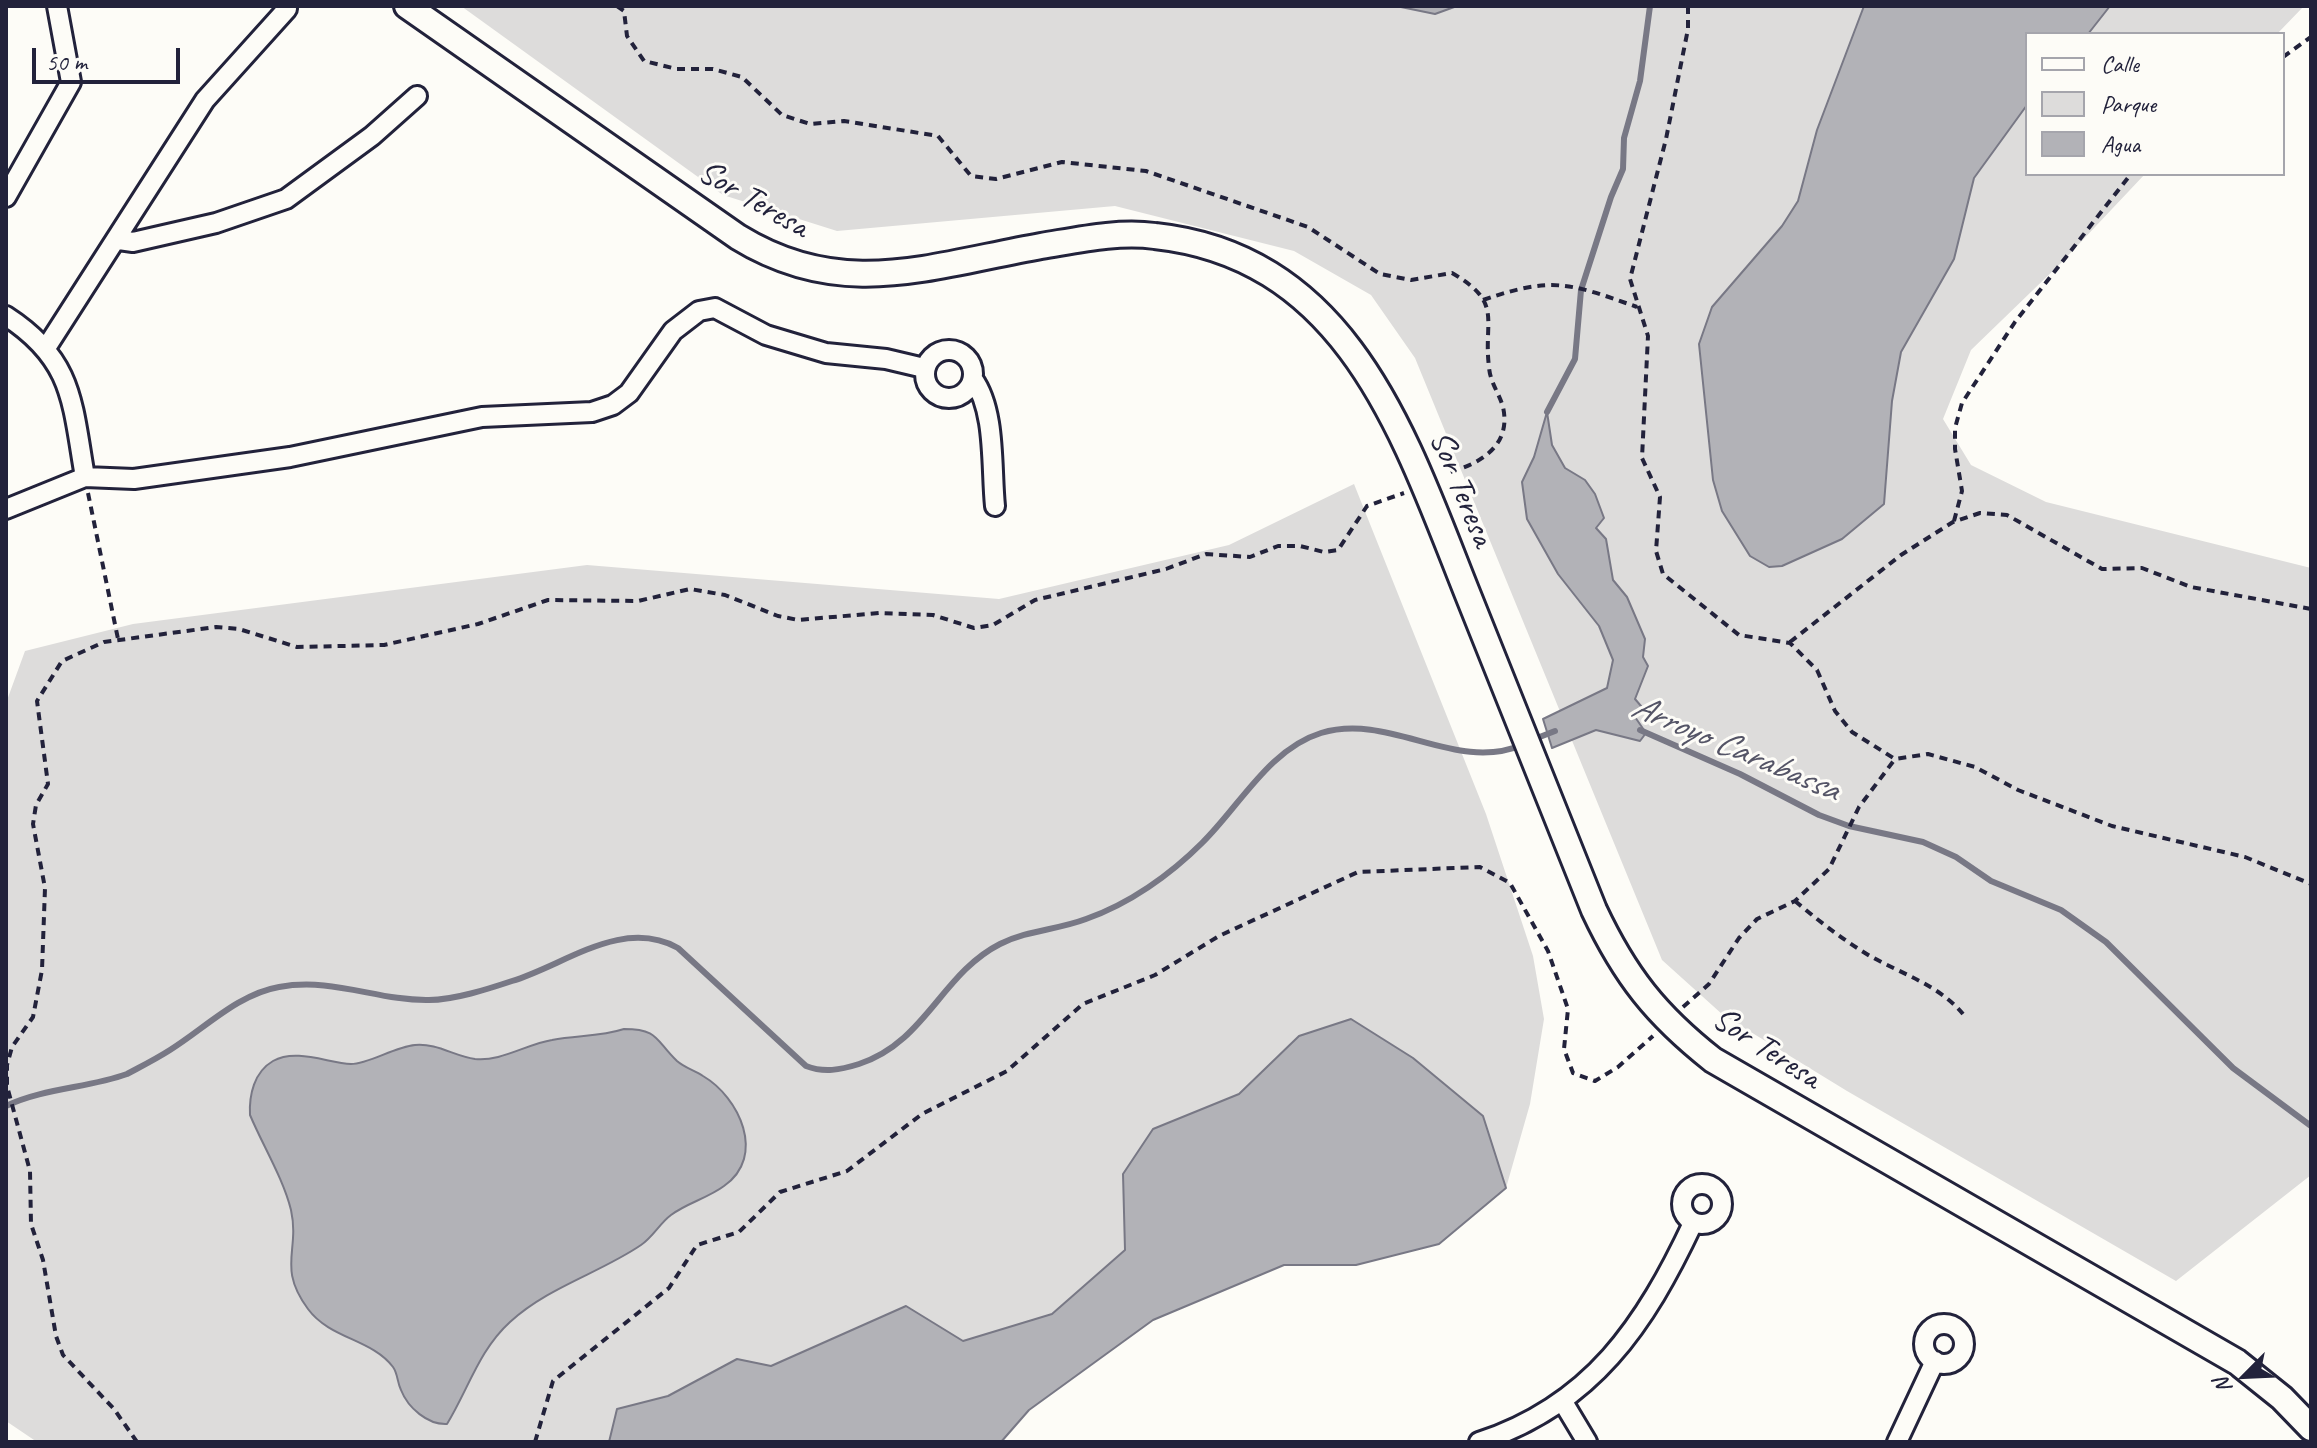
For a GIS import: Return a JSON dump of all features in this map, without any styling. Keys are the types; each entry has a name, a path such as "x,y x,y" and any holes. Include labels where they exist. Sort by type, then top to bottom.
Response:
{"street":[{"path":"6,197 71,82 57,6"},
{"name":"Sor Teresa","path":"407,6 716,223 769,256 788,264 838,274 881,274 1077,240 1155,236 1233,256 1286,284 1335,329 1381,393 1406,441 1594,910 1622,968 1640,992 1685,1037 1756,1087 2237,1362 2282,1398 2311,1428"},
{"path":"46,348 119,240 205,100 287,9"},
{"path":"119,240 133,242 216,223 286,199 372,136 417,96"},
{"path":"6,509 85,477 134,479 290,457 482,417 592,412 613,405 629,393 673,331 689,316 715,308 766,335 826,353 886,359 924,368"},
{"path":"6,316 28,330 64,373 85,477"},
{"path":"924,368 936,353 954,350 969,360 973,379 982,392 987,418 995,506"},
{"path":"924,368 928,387 943,398 962,395 973,379"},
{"path":"1479,1442 1501,1435 1563,1402 1618,1351 1664,1285 1693,1223"},
{"path":"1897,1442 1935,1361"},
{"name":"Sor Teresa","path":"2237,1362 2266,1373 2311,1405"},
{"path":"1563,1402 1587,1442"}],"path":[{"path":"617,6 624,11 627,36 644,61 677,69 713,69 742,77 782,115 810,124 844,121 938,136 971,176 996,179 1062,162 1146,171 1308,227 1380,274 1411,280 1452,273 1473,285 1490,311 1487,352 1490,379 1503,408 1503,431 1494,451 1471,467 1446,473"},
{"path":"1688,6 1688,29 1666,139 1630,279 1648,336 1642,458 1660,497 1656,551 1663,574 1739,635 1790,643 1817,670 1835,711 1852,732 1895,759 1928,754 1975,767 2018,790 2112,826 2245,857 2311,884"},
{"path":"2285,56 2311,37"},
{"path":"1953,522 1962,491 1955,428 1962,403 2015,322 2129,176"},
{"path":"1483,300 1538,283 1569,284 1637,307"},
{"path":"85,477 118,639"},
{"path":"137,1442 114,1409 63,1355 56,1336 43,1260 31,1224 30,1171 7,1086 7,1065 12,1047 33,1017 42,970 45,888 33,824 36,805 48,784 37,701 45,682 62,661 104,642 216,627 239,629 297,647 384,645 478,624 548,600 628,602 656,599 690,589 725,595 778,616 798,620 879,613 933,615 974,628 993,625 1035,600 1166,569 1206,554 1250,557 1278,546 1300,546 1324,552 1338,550 1367,506 1404,493"},
{"path":"1790,643 1901,555 1953,522 1980,513 2007,515 2102,569 2142,568 2191,587 2311,609"},
{"path":"1681,1009 1709,984 1739,938 1757,919 1795,901 1829,869 1859,807 1895,759"},
{"path":"535,1442 553,1381 669,1288 697,1245 739,1232 780,1192 847,1171 922,1114 1007,1071 1083,1004 1155,975 1219,936 1358,872 1480,867 1510,883 1548,951 1568,1009 1564,1049 1573,1073 1595,1081 1618,1067 1653,1036"},
{"path":"1795,901 1829,930 1870,956 1946,995 1963,1014"}],"green space":[{"path":"461,6 2304,6 2279,32 2025,32 2025,176 2143,176 2062,262 1971,350 1943,419 1971,465 2046,502 2311,568 2311,1175 2176,1281 1847,1091 1723,1015 1662,960 1415,358 1371,295 1294,251 1115,206 837,231 723,195"},
{"path":"1354,484 1486,814 1533,956 1544,1019 1530,1104 1506,1188 1439,1244 1356,1265 1284,1265 1153,1320 1029,1410 1001,1442 37,1442 6,1421 6,703 25,651 133,624 587,565 999,599 1229,545"}],"water":[{"path":"1396,6 1457,6 1435,14"},
{"path":"1864,6 2110,6 2090,32 2025,32 2025,108 1974,178 1954,259 1901,352 1892,401 1884,504 1842,539 1782,566 1769,567 1750,556 1722,511 1713,480 1699,344 1712,307 1782,226 1798,201 1817,130"},
{"path":"1547,412 1552,445 1565,468 1585,480 1595,494 1604,518 1596,528 1606,539 1613,580 1627,597 1645,639 1643,657 1648,666 1635,699 1641,706 1635,717 1646,733 1640,741 1596,730 1552,748 1543,719 1607,688 1613,660 1599,626 1558,574 1527,519 1522,482 1534,457"},
{"path":"1351,1019 1413,1058 1483,1116 1506,1188 1439,1244 1356,1265 1284,1265 1153,1320 1029,1410 1001,1442 609,1442 617,1409 668,1396 737,1359 771,1366 906,1306 963,1341 1052,1314 1125,1250 1123,1174 1153,1129 1239,1094 1299,1036"},
{"path":"624,1029 650,1034 677,1061 703,1076 728,1098 737,1112 746,1144 737,1174 718,1190 671,1215 641,1245 541,1299 510,1322 490,1345 447,1424 433,1422 408,1403 395,1370 384,1358 317,1319 299,1294 291,1270 291,1210 250,1115 250,1100 257,1078 261,1071 282,1057 312,1057 351,1064 407,1046 423,1045 484,1059 552,1040"}],"waterway":[{"path":"1547,412 1575,359 1581,290 1623,169 1624,138 1640,81 1650,6"},
{"name":"Arroyo Carabassa","path":"6,1106 35,1095 127,1074 170,1050 235,1004 264,991 318,985 410,999 449,998 482,991 532,974 594,947 636,938 657,940 678,948 806,1066 826,1070 845,1068 882,1054 901,1040 962,972 1000,944 1102,913 1163,877 1216,829 1270,765 1302,741 1321,733 1347,729 1372,730 1472,752 1497,752 1522,745"},
{"name":"Arroyo Carabassa","path":"1640,730 1740,774 1819,815 1849,826 1923,842 1956,857 1991,881 2061,910 2106,942 2233,1068 2311,1126"},
{"name":"Arroyo Carabassa","path":"1532,740 1555,731"}]}
